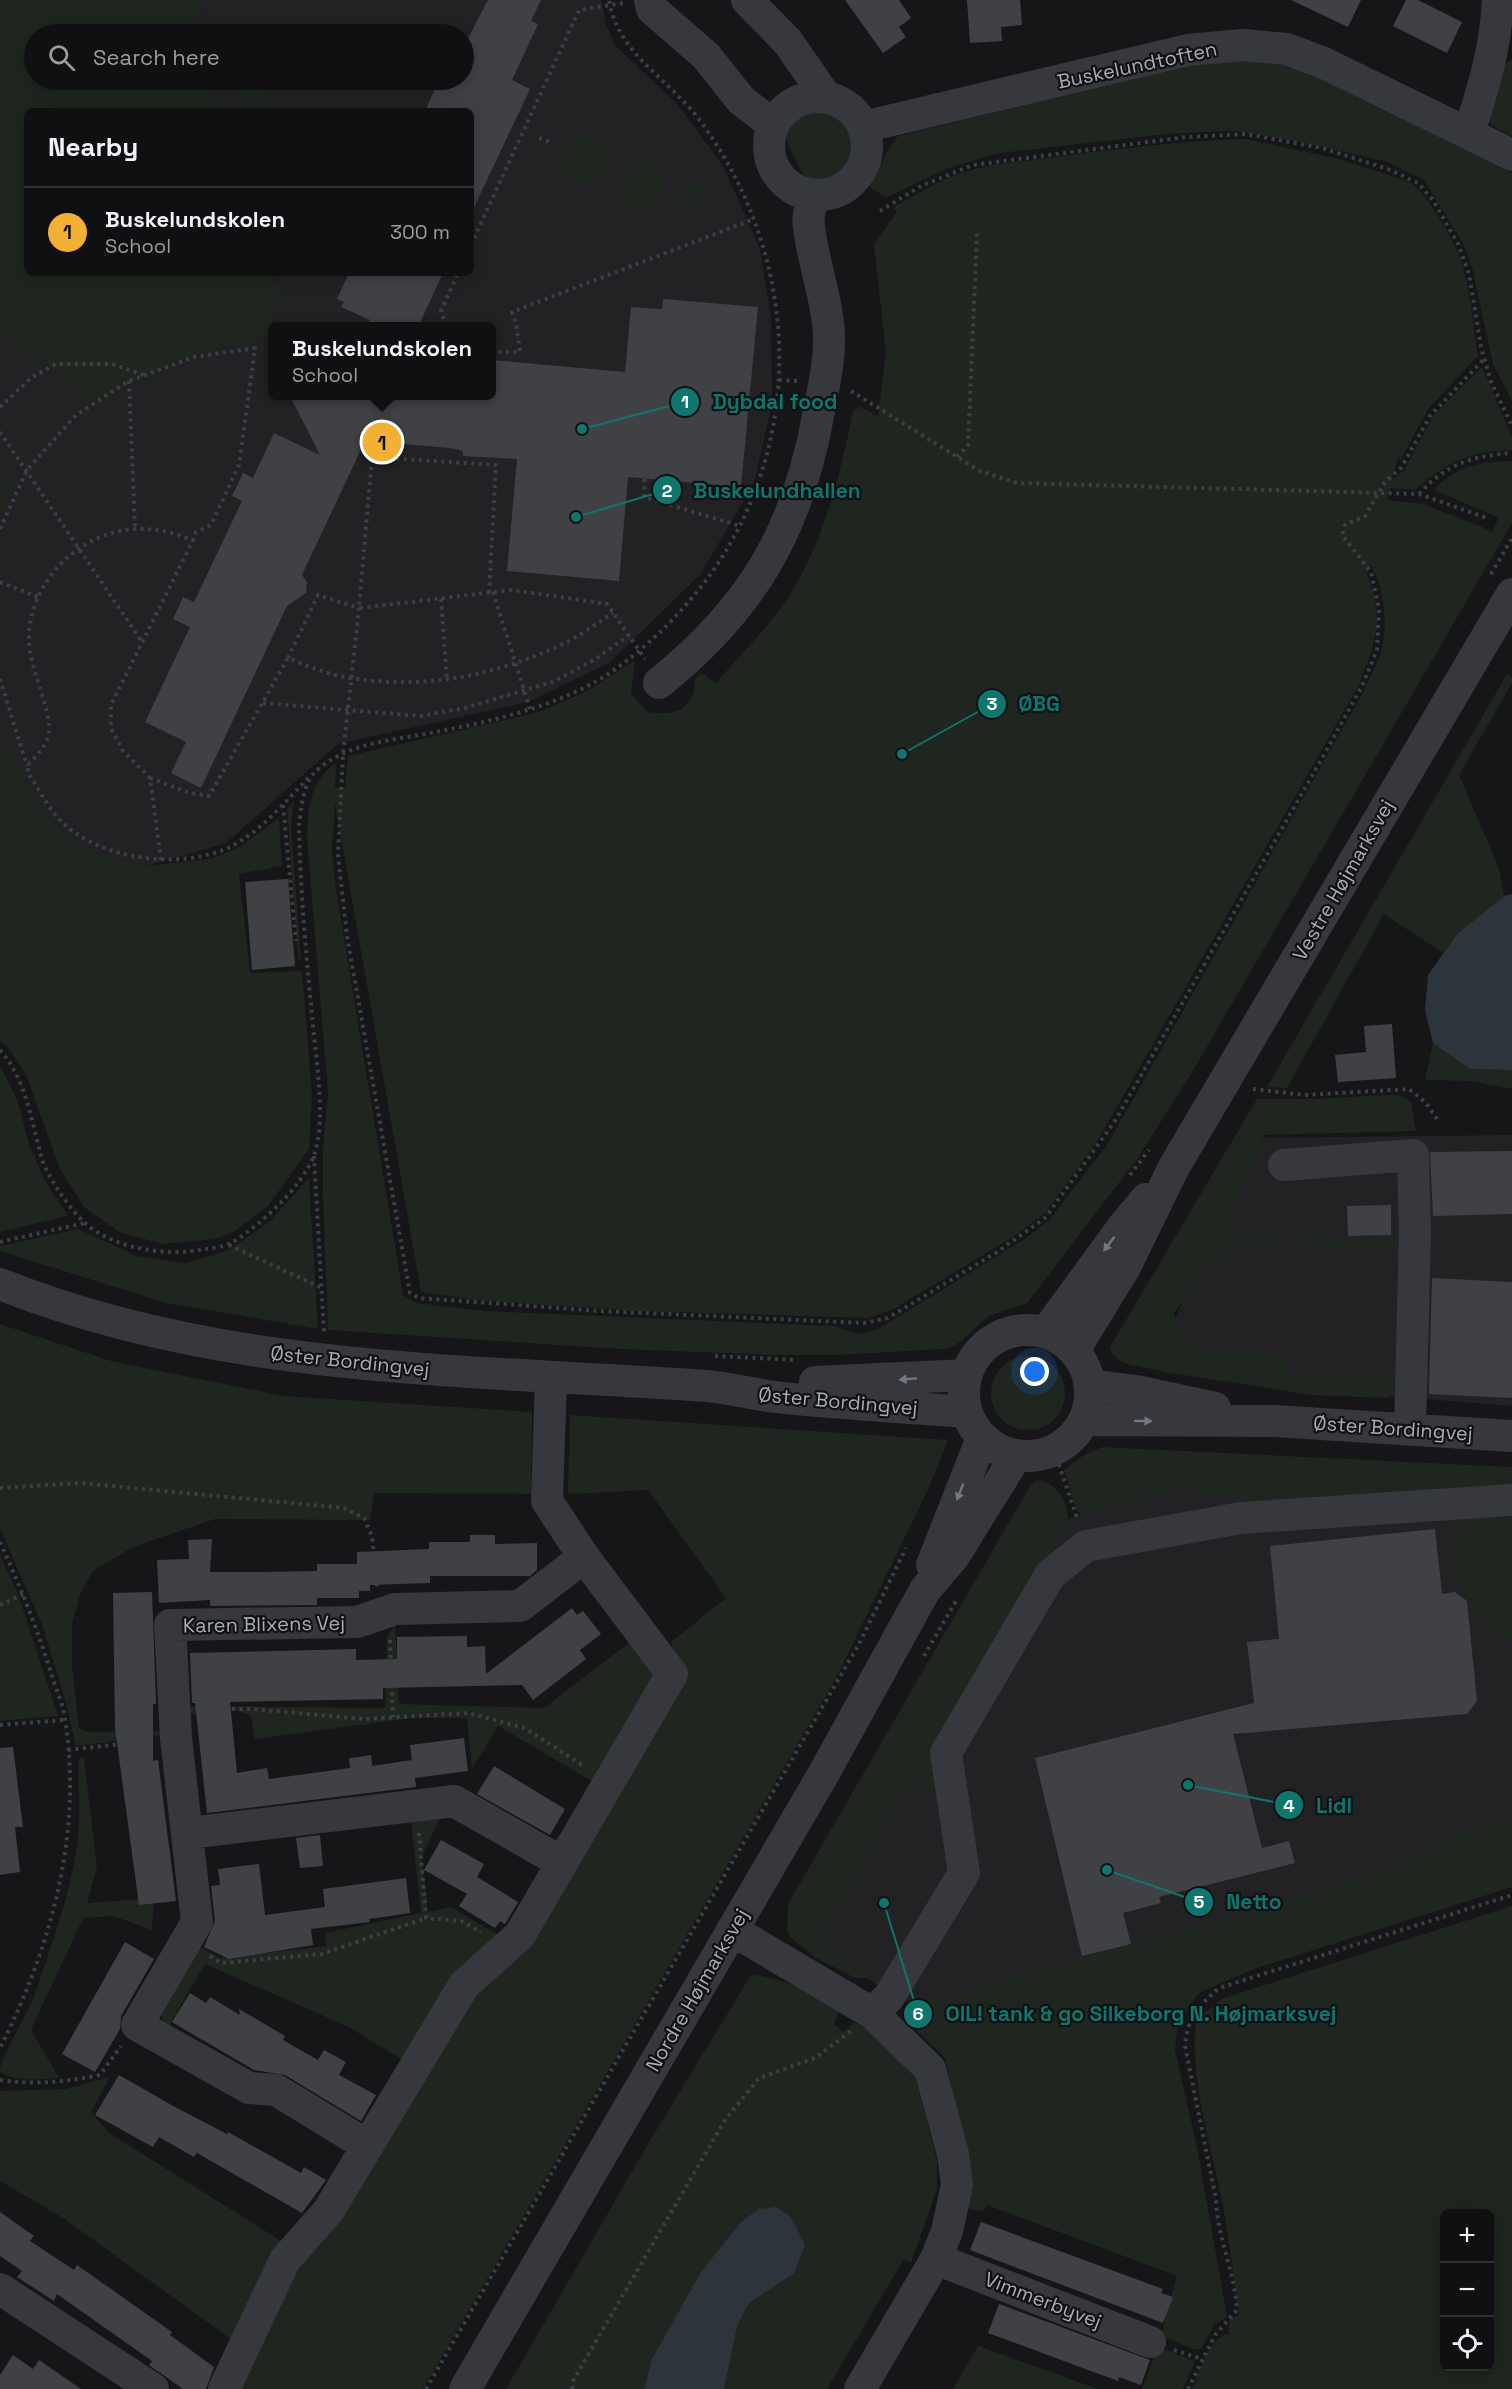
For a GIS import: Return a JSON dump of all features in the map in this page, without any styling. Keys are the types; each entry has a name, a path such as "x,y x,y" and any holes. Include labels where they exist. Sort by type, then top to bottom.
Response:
{"street":[{"path":"747,0 788,42 826,97"},
{"path":"1469,133 1488,71 1497,31 1498,0"},
{"path":"641,1 706,56 741,100 773,125"},
{"name":"Buskelundtoften","path":"863,127 1188,50 1243,45 1287,49 1324,63 1512,155"},
{"path":"810,97 826,97 848,107 863,127 867,143 865,160 858,175 838,190 813,195 795,190 780,178 770,162 768,143 773,125 782,112 795,102 810,97"},
{"path":"659,683 690,658 728,621 773,556 800,493 824,384 829,336 822,284 808,225 813,195"},
{"name":"Vestre Højmarksvej","path":"1074,1350 1125,1267 1174,1167 1228,1076 1500,587"},
{"path":"1284,1165 1413,1155 1415,1233 1410,1429"},
{"name":"Vestre Højmarksvej","path":"1046,1332 1125,1224 1174,1167"},
{"name":"Øster Bordingvej","path":"0,1284 43,1302 193,1341 317,1361 551,1379 710,1387 974,1425"},
{"path":"1022,1330 1046,1332 1074,1350 1082,1362 1090,1385 1090,1397 1084,1420 1066,1442 1054,1450 1038,1455 1016,1455 997,1449 974,1425 963,1394 966,1375 980,1350 992,1340 1022,1330"},
{"name":"Øster Bordingvej","path":"710,1387 966,1375"},
{"path":"224,2389 285,2260 329,2210 464,1985 520,1935 672,1674 584,1557 547,1501 551,1379"},
{"name":"Øster Bordingvej","path":"1090,1385 1136,1391 1274,1421"},
{"name":"Øster Bordingvej","path":"1084,1420 1274,1421 1512,1436"},
{"name":"Nordre Højmarksvej","path":"926,1590 974,1425"},
{"name":"Nordre Højmarksvej","path":"465,2389 824,1773 926,1590 954,1556 1016,1455"},
{"path":"872,2013 889,1997 964,1873 946,1753 1050,1575 1086,1546 1242,1518 1512,1500"},
{"name":"Karen Blixens Vej","path":"137,2025 197,1922 189,1833 175,1724 170,1625 357,1622 384,1613 520,1606 584,1557"},
{"path":"189,1833 454,1801 561,1862"},
{"path":"732,1930 872,2013 930,2069 943,2110 957,2185 947,2231 936,2259 860,2389"},
{"path":"137,2025 249,2088 276,2090 368,2146"},
{"name":"Vimmerbyvej","path":"936,2259 1150,2342"},
{"path":"0,2289 153,2389"}],"path":[{"path":"474,238 579,10 610,2 641,1"},
{"path":"0,679 29,775 60,821 87,838 142,860 179,861 227,848 260,827 313,773 360,746 469,725 530,709 595,682 640,650 690,601 722,560 740,526 765,468 778,413 778,309 763,238 736,177 705,126 685,100 639,59 624,40 615,26 610,2"},
{"path":"880,211 921,186 973,165 1021,157 1186,137 1246,134 1322,148 1408,178 1418,183 1433,200 1458,244 1469,274 1491,382 1512,426"},
{"path":"539,138 550,142"},
{"path":"496,352 520,352 512,312 754,219"},
{"path":"957,457 968,445 977,233"},
{"path":"444,322 441,311 457,276"},
{"path":"0,529 26,472 76,416 129,381 194,357 255,348 239,465 211,525 196,532 111,705 111,728 123,751 150,778 189,793 209,796 288,658 318,595 359,608 512,590 607,604 640,650"},
{"path":"530,709 491,593 496,465 372,457 343,754 338,855 347,936 410,1293 419,1298 600,1311 864,1323 888,1318 997,1252 1045,1218 1115,1121 1362,686 1377,650 1379,609 1371,572 1342,535 1345,525 1365,516 1385,482 1401,468 1430,416 1485,358"},
{"path":"0,407 32,377 56,364 112,364 145,375"},
{"path":"779,380 824,384 855,392 980,471 1017,483 1419,494 1487,518"},
{"path":"129,381 135,529"},
{"path":"646,419 644,497 740,526"},
{"path":"0,432 142,642"},
{"path":"1419,494 1435,476 1458,463 1491,454 1512,453"},
{"path":"27,766 39,753 48,737 47,716 30,663 28,633 38,597 47,577 93,539 135,529 169,531 193,540"},
{"path":"1500,587 1512,538"},
{"path":"0,582 38,597"},
{"path":"441,599 447,680"},
{"path":"288,658 334,675 379,682 422,684 516,663 564,644 613,613"},
{"path":"262,703 420,716 465,708 555,681 597,658 629,635"},
{"path":"313,773 303,798 299,825 319,1090 314,1156 324,1335 313,1334"},
{"path":"150,778 160,860"},
{"path":"283,804 296,941"},
{"path":"0,1050 19,1079 32,1116 42,1162 58,1188 85,1223 128,1247 196,1251 229,1245 260,1223 289,1195 314,1156"},
{"path":"1228,1076 1254,1090 1282,1095 1409,1089 1426,1103 1437,1119"},
{"path":"1127,1179 1155,1140"},
{"path":"0,1242 85,1223"},
{"path":"229,1245 322,1288"},
{"path":"708,1356 803,1360"},
{"path":"1054,1450 1086,1546"},
{"path":"0,1488 80,1483 344,1508 364,1518 372,1536 384,1613 393,1717"},
{"path":"426,2389 859,1644 911,1537"},
{"path":"0,1542 24,1594 64,1720 68,1750 70,1823 58,1899 24,2001 0,2048"},
{"path":"0,1605 24,1594"},
{"path":"68,1750 175,1724 251,1709 364,1719 468,1713 525,1728 608,1782"},
{"path":"0,1725 64,1720"},
{"path":"417,1806 426,1918"},
{"path":"1188,2389 1215,2335 1237,2310 1236,2293 1217,2224 1216,2199 1185,2046 1188,2023 1200,2006 1219,1988 1512,1895"},
{"path":"185,1943 221,1963 322,1954 426,1918 460,1921 506,1947"},
{"path":"572,2389 574,2379 725,2120 759,2078 815,2058 835,2045 872,2013"},
{"path":"0,2080 32,2084 63,2082 99,2075 137,2025"}],"shaded area":[{"path":"0,0 200,0 204,24 24,24 24,90 214,90 217,108 24,108 24,276 274,276 285,289 273,322 268,322 268,337 192,356 86,404 45,362 6,336 0,339"},
{"path":"200,0 602,0 605,22 615,45 678,105 722,164 760,248 771,318 772,404 754,483 700,575 609,663 528,702 338,744 226,843 147,866 89,852 48,817 4,748 0,727 0,515 8,491 0,480 0,339 6,336 45,362 86,404 192,356 268,337 268,400 496,400 496,322 273,322 285,289 274,276 474,276 474,108 217,108 214,90 474,90 474,24 204,24"},
{"path":"1228,56 1273,60 1311,73 1512,173 1512,401 1493,364 1473,271 1464,245 1424,180 1385,161 1296,141 1236,131 1166,134 1000,153 945,169 886,198 870,187 893,141 898,136"},
{"path":"1512,59 1512,136 1492,126 1488,118 1501,67"},
{"path":"238,90 270,90 266,105 260,108 248,108 242,105 237,93"},
{"path":"812,105 832,111 848,121 853,153 848,167 837,182 820,184 808,180 788,143 786,128 788,121 793,115"},
{"path":"579,136 589,136 602,143 609,156 609,166 602,179 589,186 579,186 570,182 563,175 559,166 559,156 563,147 570,140"},
{"path":"1245,139 1335,158 1408,181 1423,194 1446,229 1461,260 1478,356 1428,409 1400,461 1399,453 1392,480 1404,470 1434,415 1482,367 1512,437 1512,450 1483,453 1459,460 1437,472 1415,490 1390,488 1387,500 1423,504 1480,526 1492,533 1498,519 1493,515 1434,490 1450,476 1469,467 1491,462 1512,461 1512,523 1194,1069 1138,1158 1027,1303 989,1316 955,1346 943,1349 839,1355 774,1355 621,1349 328,1330 323,1147 328,1093 307,837 312,796 327,770 336,763 335,788 345,787 348,756 539,712 587,691 635,660 631,694 648,712 667,713 682,709 691,698 695,679 702,673 716,683 787,599 806,566 824,523 838,479 853,411 860,407 878,416 886,353 874,244 897,212 893,207 945,179 988,166 1122,149","holes":["1370,565 1382,594 1385,631 1375,668 1362,694 1107,1145 1050,1219 1025,1239 878,1329 860,1334 834,1326 485,1311 416,1303 403,1295 336,889 332,850 335,803 421,1292 475,1300 639,1311 868,1318 892,1310 1013,1237 1045,1213 1098,1140 1359,685 1372,650 1377,625 1375,596 1367,575"]},
{"path":"642,161 659,168 666,185 659,202 642,209 625,202 618,185 625,168"},
{"path":"703,181 707,186 706,191 698,202 680,203 675,197 676,187"},
{"path":"0,480 9,491 0,515"},
{"path":"1507,674 1512,677 1512,683 1459,775 1499,868 1504,896 1457,934 1443,953 1384,914 1287,1088 1267,1087"},
{"path":"0,727 4,748 48,817 89,852 147,866 214,858 241,846 279,818 282,866 239,874 250,973 302,971 312,1095 309,1149 268,1206 234,1232 213,1239 164,1244 121,1233 85,1208 60,1169 26,1075 8,1047 0,1041"},
{"path":"294,801 291,824 301,962 298,960 287,809"},
{"path":"1512,894 1512,1070 1470,1069 1433,1043 1425,1010 1428,975 1457,934 1504,896"},
{"path":"1433,1043 1470,1069 1512,1070 1512,1089 1471,1081 1425,1080"},
{"path":"0,1066 17,1099 29,1144 44,1179 68,1216 0,1232"},
{"path":"1400,1095 1411,1102 1416,1131 1264,1135 1227,1223 1229,1231 1295,1240 1394,1237 1403,1251 1225,1241 1224,1260 1214,1259 1174,1313 1183,1336 1202,1351 1290,1355 1289,1375 1396,1381 1395,1388 1386,1398 1311,1395 1165,1372 1123,1363 1112,1353 1110,1347 1257,1099 1315,1099"},
{"path":"1512,1135 1512,1406 1374,1395 1179,1368 1164,1343 1256,1138"},
{"path":"309,1178 318,1329 166,1303 0,1251 0,1246 78,1229 137,1256 186,1263 227,1251 269,1222"},
{"path":"0,1324 111,1361 283,1396 532,1412 531,1494 374,1493 370,1520 215,1519 133,1547 93,1571 80,1594 72,1624 72,1666 79,1727 86,1732 163,1731 164,1735 76,1746 43,1627 0,1528"},
{"path":"1021,1356 1035,1356 1049,1362 1059,1372 1065,1386 1063,1407 1049,1424 1035,1430 1021,1430 1007,1424 997,1414 991,1400 991,1386 997,1372 1007,1362"},
{"path":"570,1415 948,1440 927,1492 836,1678 423,2389 239,2389 293,2274 348,2209 471,2001 681,1687 671,1642 726,1598 648,1490 568,1494"},
{"path":"1102,1447 1512,1467 1512,1487 1269,1503 1178,1489 1083,1515 1077,1511 1064,1470 1084,1455"},
{"path":"1168,1467 1512,1475 1512,1845 1345,1910 909,2004 813,1945 1055,1527"},
{"path":"1037,1480 1052,1486 1062,1497 1068,1511 1067,1527 938,1740 939,1799 912,1778 818,1943 874,1978 855,1978 816,1958 790,1937 787,1929 788,1904 1030,1486"},
{"path":"1512,1517 1512,1642 1471,1611 1460,1581 1457,1518"},
{"path":"0,1555 18,1594 58,1716 0,1721"},
{"path":"395,1626 399,1704 544,1708 634,1639 653,1663 654,1684 597,1784 498,1726 472,1769 467,1718 411,1718 255,1739 251,1716 236,1710 184,1715 182,1706 385,1708 387,1636"},
{"path":"84,1757 97,1868 87,1903 154,1898 152,1930 113,1916 83,1918 31,2030 59,2078 29,2080 14,2078 0,2072 1,2065 35,1994 65,1902 78,1834 79,1758"},
{"path":"441,1816 422,1856 428,1912 451,1907 502,1937 407,2063 349,2027 205,1964 168,2027 163,2023 161,2009 199,1946 220,1958 326,1946 325,1933 421,1913 411,1822"},
{"path":"1512,1821 1512,1887 1251,1970 1199,1993 1178,2022 1175,2050 1198,2152 1227,2317 1214,2325 1201,2349 1193,2349 1161,2336 1177,2276 987,2205 983,2212 967,2208 970,2167 945,2058 906,2019 904,2007 1245,1913 1327,1888 1399,1861 1465,1830"},
{"path":"1512,1906 1512,2389 1192,2389 1210,2348 1222,2336 1229,2334 1229,2320 1239,2315 1225,2215 1198,2089 1196,2020 1221,1999"},
{"path":"751,1975 763,1976 798,1987 819,1998 839,2011 834,2024 844,2032 854,2022 869,2031 915,2076 937,2161 937,2189 911,2263 904,2259 827,2389 506,2389 648,2144"},
{"path":"110,2077 91,2112 109,2133 283,2242 235,2342 63,2218 0,2181 0,2091 66,2089"},
{"path":"776,2207 791,2217 805,2245 794,2273 749,2303 737,2326 724,2389 645,2389 651,2361 701,2272 741,2222 759,2209"},
{"path":"978,2346 1098,2389 953,2389"},
{"path":"1158,2347 1195,2361 1183,2389 1142,2389"}],"building":[{"path":"488,0 541,0 531,21 538,24 512,80 530,89 474,208 474,108 426,108 434,90 474,90 474,27"},
{"path":"845,0 899,0 911,18 899,27 906,37 883,53"},
{"path":"967,0 1020,0 1022,25 1001,27 1002,41 970,43"},
{"path":"1291,0 1361,0 1348,27"},
{"path":"1406,0 1418,0 1462,22 1447,53 1393,26"},
{"path":"348,276 442,276 420,322 369,322 370,320 341,307 344,302 337,299"},
{"path":"663,299 758,307 741,487 628,477 619,581 507,571 517,459 463,456 463,451 450,448 365,441 302,575 307,582 306,593 287,606 201,788 171,773 186,742 145,722 190,627 173,619 183,597 194,602 242,501 232,496 243,473 253,478 274,433 320,455 292,400 496,400 496,360 625,372 631,307 662,309"},
{"path":"288,879 295,966 252,970 245,882"},
{"path":"1392,1024 1396,1078 1338,1082 1335,1055 1366,1052 1364,1026"},
{"path":"1512,1151 1512,1214 1433,1216 1430,1152"},
{"path":"1391,1205 1391,1235 1348,1236 1347,1206"},
{"path":"1432,1278 1512,1282 1512,1398 1429,1394"},
{"path":"1435,1529 1442,1594 1455,1592 1467,1601 1477,1701 1467,1714 1233,1734 1262,1848 1289,1841 1295,1863 1159,1897 1161,1903 1123,1913 1131,1944 1082,1956 1035,1758 1254,1703 1247,1642 1279,1639 1270,1546"},
{"path":"470,1535 495,1535 495,1544 537,1543 537,1570 530,1576 430,1576 430,1583 370,1585 370,1591 359,1591 359,1598 317,1598 317,1605 210,1606 210,1600 159,1603 157,1560 189,1559 188,1540 212,1539 210,1572 263,1572 317,1571 317,1564 357,1564 357,1552 429,1549 429,1542 470,1542"},
{"path":"152,1592 156,1704 153,1704 153,1761 158,1760 176,1901 139,1905 115,1728 113,1593"},
{"path":"572,1608 577,1615 583,1611 601,1634 580,1650 586,1659 533,1700 522,1685 383,1688 383,1699 230,1702 237,1773 267,1768 269,1779 350,1768 349,1758 371,1755 372,1766 412,1760 410,1745 464,1738 468,1771 415,1778 416,1787 207,1813 195,1703 192,1703 190,1653 356,1649 356,1660 397,1659 397,1637 467,1636 467,1647 485,1646 486,1674"},
{"path":"13,1747 23,1827 15,1827 20,1872 0,1875 0,1748"},
{"path":"494,1766 565,1809 550,1835 477,1794"},
{"path":"320,1835 323,1866 300,1868 296,1838"},
{"path":"441,1840 484,1864 477,1877 518,1902 505,1924 500,1921 495,1928 459,1906 467,1894 424,1870"},
{"path":"259,1864 265,1915 325,1907 323,1889 406,1878 410,1913 369,1919 370,1922 311,1929 313,1945 229,1959 204,1947 215,1921 211,1886 220,1885 218,1869"},
{"path":"125,1942 154,1959 121,2016 120,2029 95,2072 62,2054"},
{"path":"190,1993 206,2003 210,1997 240,2015 239,2009 285,2036 283,2040 318,2060 324,2050 346,2062 339,2075 376,2095 361,2121 285,2075 254,2070 172,2022"},
{"path":"119,2075 301,2173 304,2167 326,2180 302,2213 197,2153 194,2157 159,2137 153,2147 95,2115"},
{"path":"0,2212 34,2236 30,2241 74,2270 77,2265 172,2332 170,2335 214,2367 206,2389 183,2389 149,2365 152,2361 57,2294 54,2301 17,2277 22,2271 0,2256"},
{"path":"981,2222 1163,2289 1161,2293 1173,2297 1163,2323 970,2250"},
{"path":"999,2304 1150,2360 1141,2385 1119,2377 1118,2381 988,2333"},
{"path":"13,2355 33,2369 39,2360 81,2389 0,2389 0,2375"}],"place":[{"name":"Dybdal food","path":"582,429"},
{"name":"Buskelundskolen","path":"382,442"},
{"name":"Buskelundhallen","path":"576,517"},
{"name":"ØBG","path":"902,754"},
{"name":"Lidl","path":"1188,1785"},
{"name":"Netto","path":"1107,1870"},
{"name":"OIL! tank & go Silkeborg N. Højmarksvej","path":"884,1903"}]}
